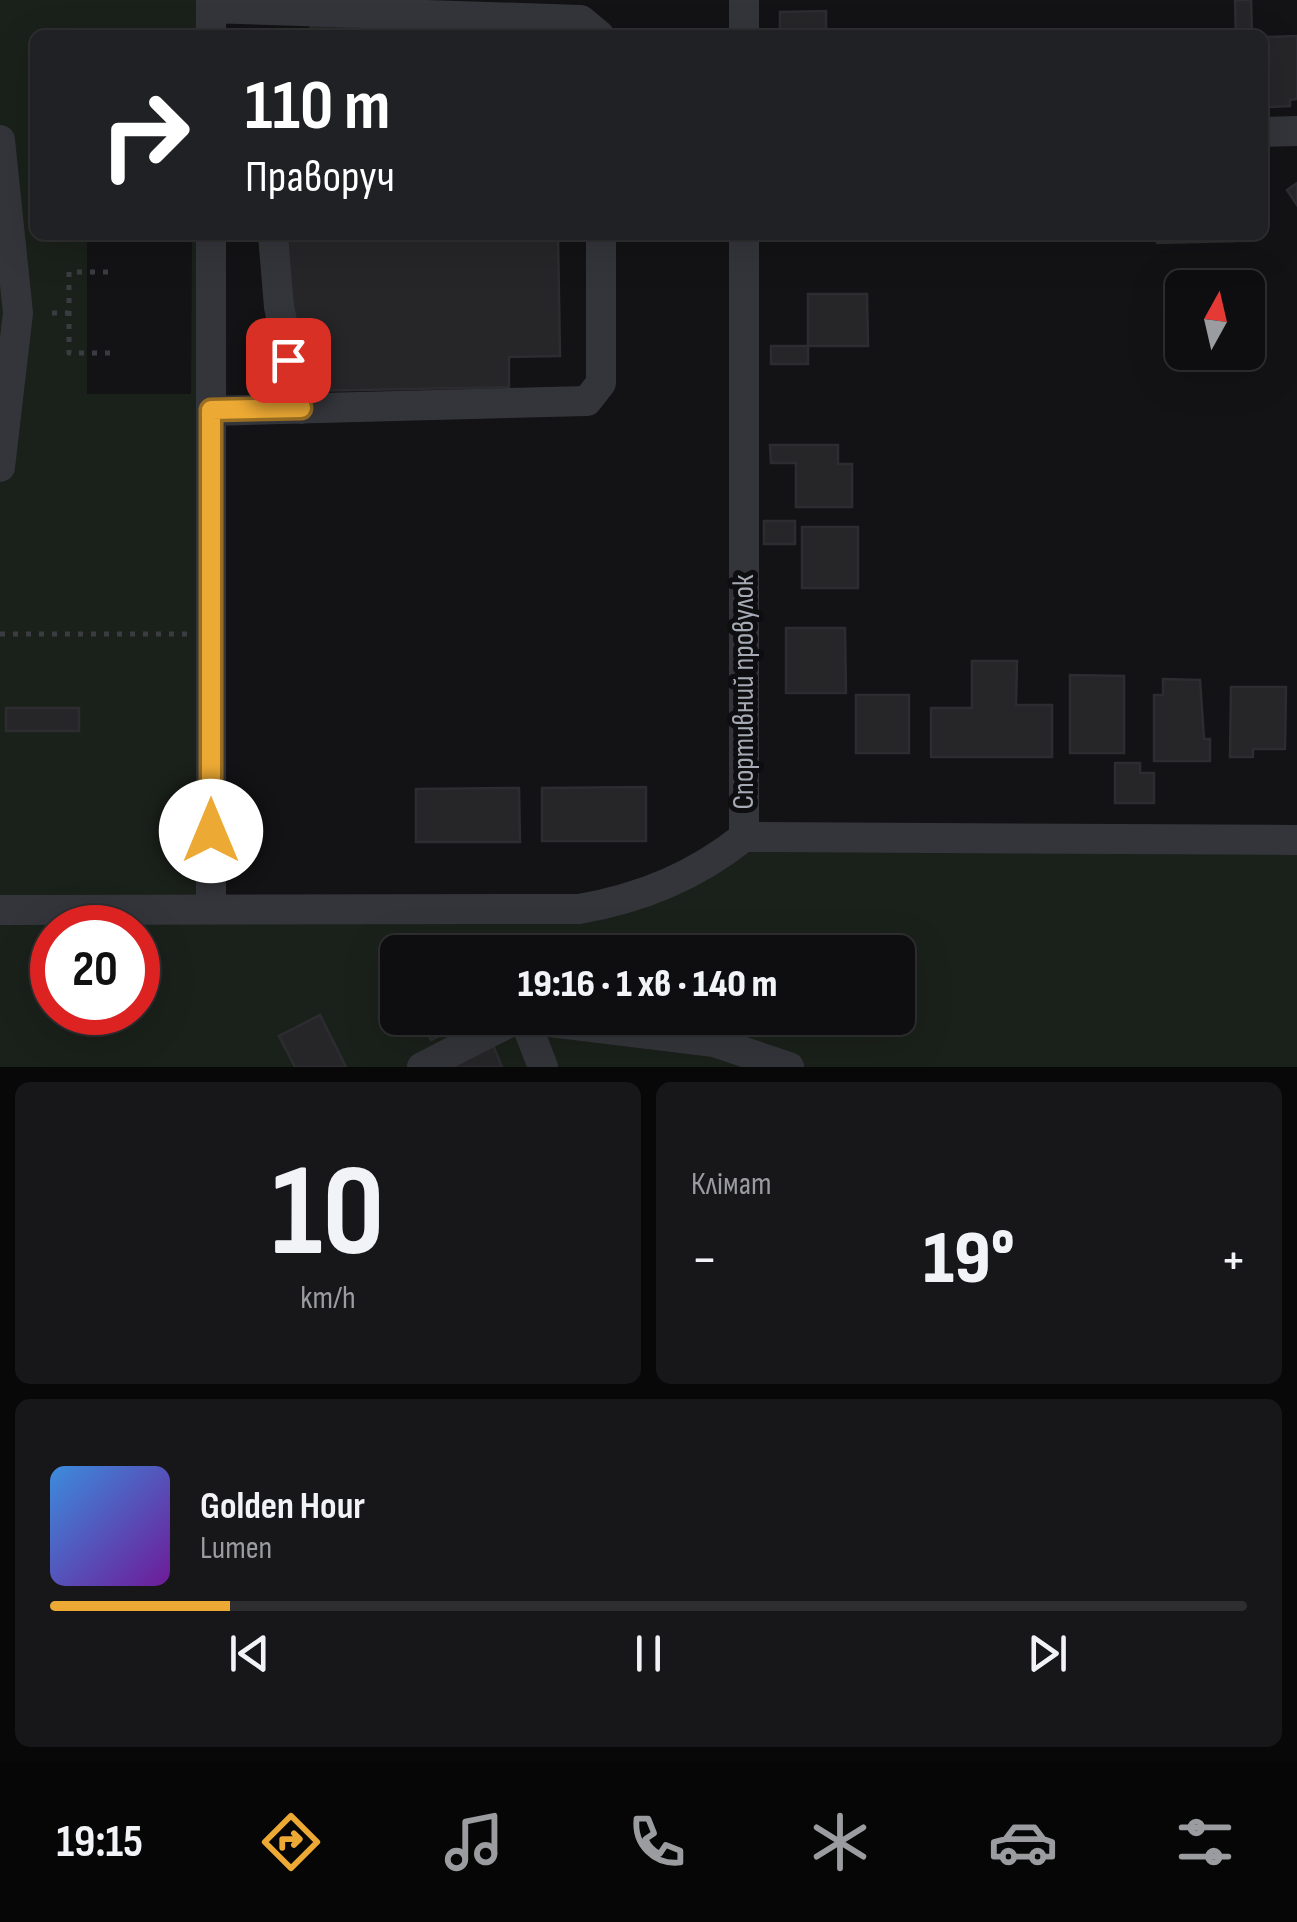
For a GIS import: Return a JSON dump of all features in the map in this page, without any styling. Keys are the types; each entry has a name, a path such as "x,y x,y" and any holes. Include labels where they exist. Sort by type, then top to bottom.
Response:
{"street":[{"path":"744,0 744,30"},
{"path":"211,14 301,23 581,20 593,30"},
{"path":"1268,132 1297,132"},
{"path":"0,140 18,313 0,466"},
{"path":"211,240 211,910"},
{"path":"274,240 278,308 301,408"},
{"path":"211,410 587,401 602,383 601,240"},
{"name":"Спортивний провулок","path":"744,240 744,837 1297,840"},
{"path":"0,910 580,908 630,898 679,880 744,837"},
{"path":"422,1067 486,1035"},
{"path":"528,1035 543,1067"},
{"path":"611,1035 789,1067"}],"path":[{"path":"110,272 69,272 69,354 110,353"},
{"path":"52,313 69,313"},
{"path":"0,634 211,634"}],"shaded area":[{"path":"0,0 221,0 221,30 30,30 30,240 87,240 87,394 191,394 192,240 221,240 222,920 579,919 744,852 1297,840 1297,1067 0,1067"}],"building":[{"path":"1235,0 1251,0 1252,30 1236,30"},
{"path":"826,11 826,30 780,30 780,12"},
{"path":"311,25 499,30 310,30"},
{"path":"1297,36 1297,99 1290,100 1290,106 1268,107 1268,37"},
{"path":"1297,183 1297,205 1287,190"},
{"path":"284,240 558,240 560,356 509,357 509,387 308,391 299,357"},
{"path":"1157,240 1236,240 1236,241"},
{"path":"808,294 867,294 868,346 808,346"},
{"path":"771,346 808,346 808,364 771,364"},
{"path":"770,445 838,445 838,464 852,464 852,507 796,507 796,463 771,463"},
{"path":"764,521 795,521 795,544 764,544"},
{"path":"802,527 858,527 858,588 802,588"},
{"path":"786,628 845,628 846,693 786,693"},
{"path":"972,661 1017,661 1016,705 1052,705 1052,757 931,757 931,708 972,708"},
{"path":"1070,675 1124,676 1124,753 1070,753"},
{"path":"1163,679 1200,680 1204,739 1210,739 1210,761 1154,761 1154,695 1163,695"},
{"path":"1231,687 1286,687 1285,749 1253,749 1253,757 1230,757"},
{"path":"856,695 909,695 909,753 856,753"},
{"path":"6,708 79,708 79,731 6,731"},
{"path":"1115,763 1140,763 1140,773 1154,773 1154,803 1115,803"},
{"path":"646,787 646,841 542,841 542,788"},
{"path":"519,788 520,842 416,842 416,789"},
{"path":"320,1015 346,1067 295,1067 279,1036"},
{"path":"493,1045 502,1067 449,1067"}],"route":[{"path":"211,831 211,410 301,408 288,360"}]}
